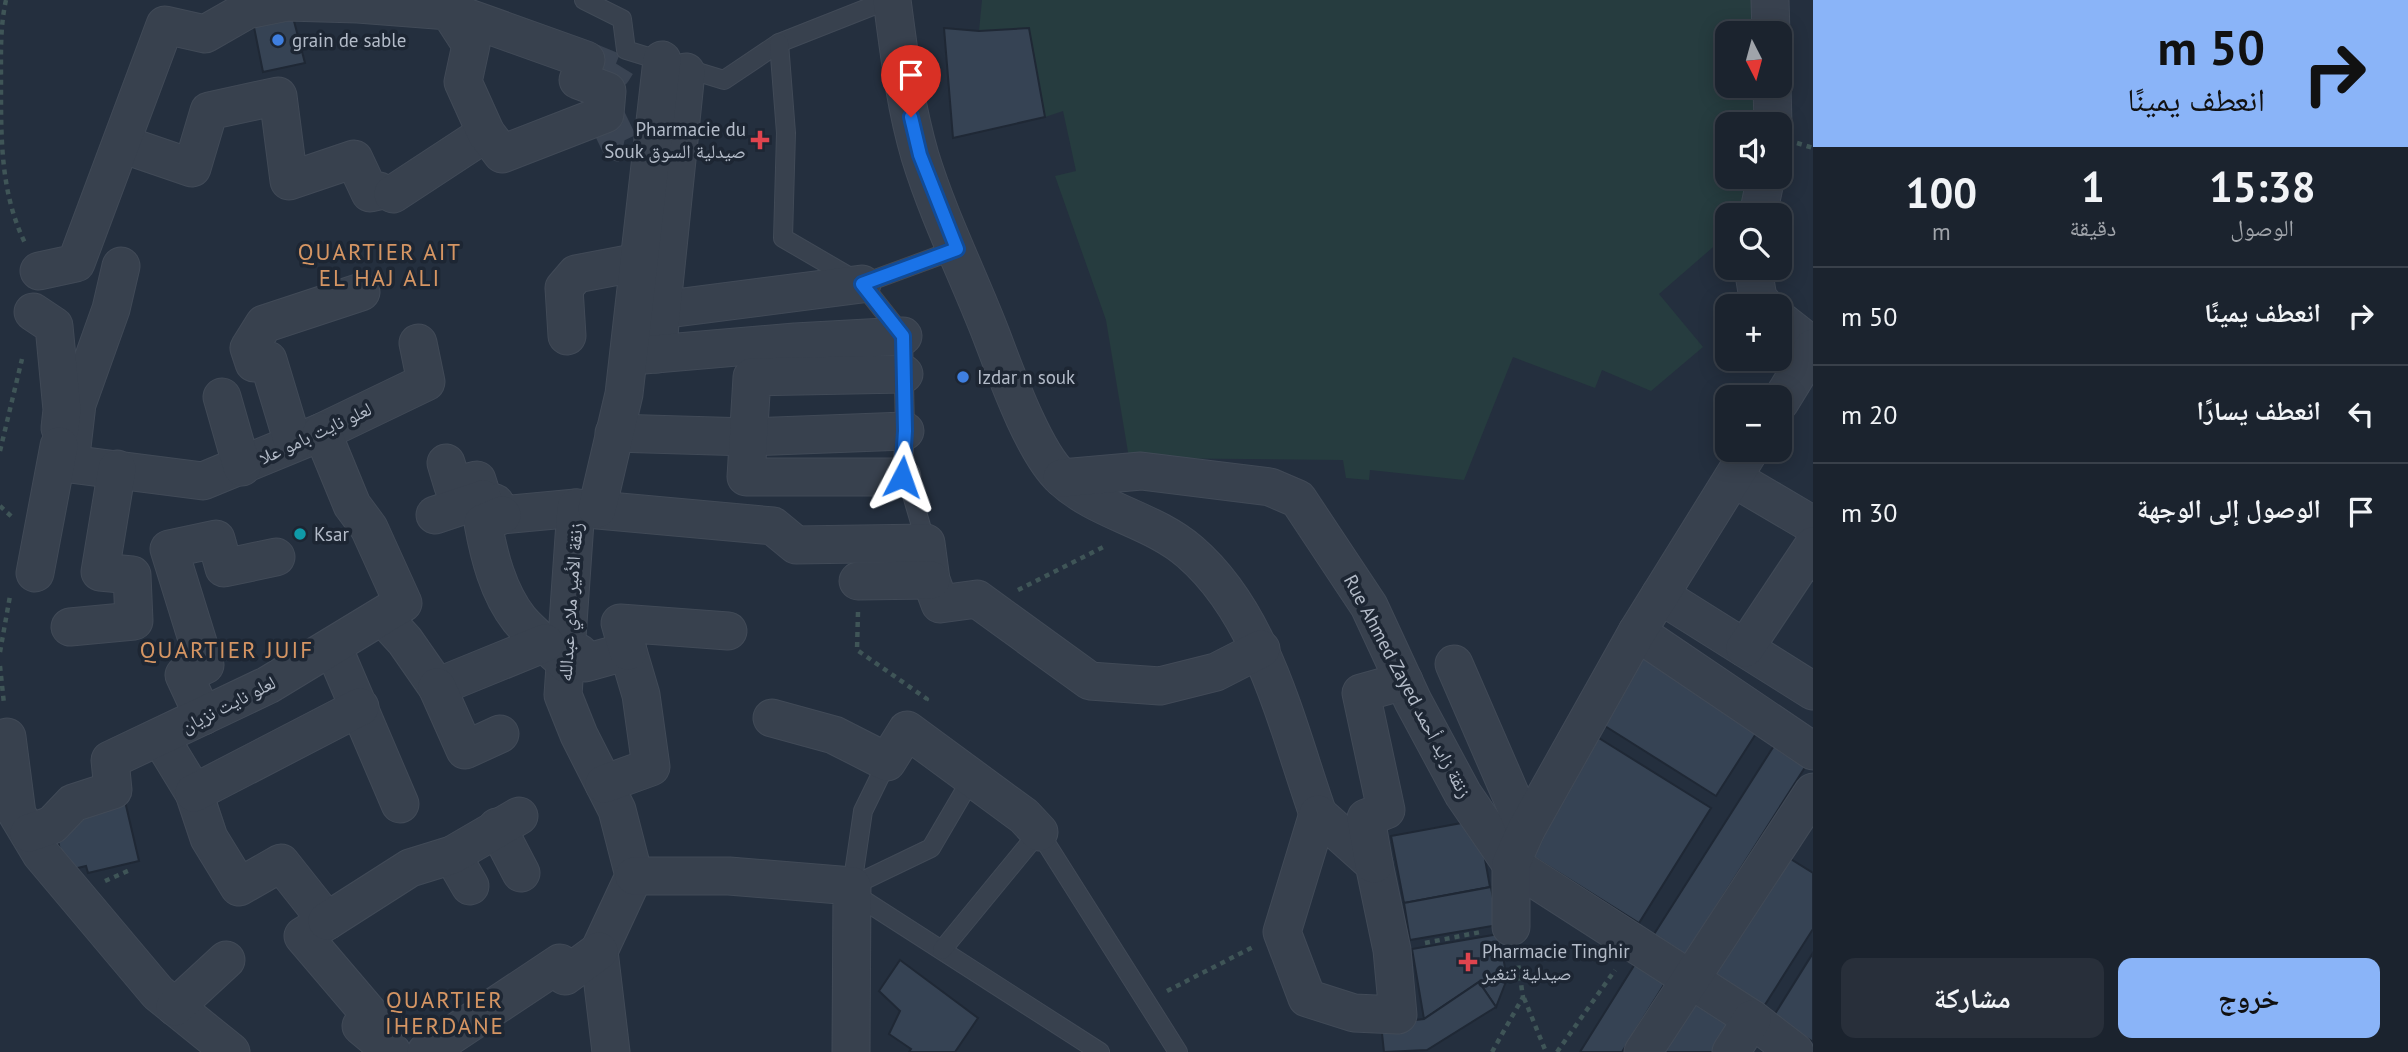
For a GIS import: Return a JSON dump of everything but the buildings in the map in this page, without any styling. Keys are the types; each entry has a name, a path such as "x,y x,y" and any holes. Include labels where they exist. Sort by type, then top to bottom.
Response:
{"street":[{"path":"890,0 906,97 920,155 1009,383 1035,438 1062,478 1099,502 1148,523 1190,552 1233,600 1261,649 1318,814 1374,864"},
{"path":"1770,0 1771,21"},
{"path":"39,271 76,263 165,25 205,34 247,10 287,1 358,2 449,11 586,60 578,80 607,92 605,114 502,154 486,133 463,82 471,45 449,11"},
{"path":"674,64 660,310 643,355 797,359 904,374"},
{"name":"زنقة الأمير ملاي عبدالله","path":"634,876 617,810 563,695 556,654 587,508 643,355 639,262 674,64"},
{"path":"122,144 192,168 209,111 278,96 307,162 354,159 370,193 386,192 486,133"},
{"path":"567,336 564,288 576,274 639,262"},
{"path":"32,554 77,404 111,309 121,266"},
{"path":"660,310 862,284"},
{"path":"361,292 264,324 249,348 254,363 268,360 307,438 369,528 384,565 393,610 405,641 438,687 465,750 501,735"},
{"path":"33,312 54,326 70,464 117,469 100,572 132,575 134,621 69,627"},
{"path":"1790,385 1813,347 1792,330"},
{"path":"902,477 746,477 752,377 797,359 903,336"},
{"name":"لعلو نايت بامو علا","path":"117,469 203,481 242,467 426,382 418,343"},
{"path":"222,397 242,467"},
{"path":"614,433 748,437 905,431"},
{"path":"446,463 453,486 477,480 492,507"},
{"path":"1511,927 1511,864 1525,830 1637,632 1741,464 1813,525"},
{"name":"Rue Ahmed Zayed زنقة زايد أحمد","path":"1062,478 1141,471 1270,487 1298,499 1369,606 1404,681 1463,794 1511,864"},
{"path":"492,507 483,523 488,555 504,593 519,619 556,654"},
{"path":"435,515 492,507 587,508 773,526 796,545 926,543 932,580 940,604 977,599 1090,681 1160,686 1216,672 1261,649"},
{"path":"203,716 184,675 205,665 169,549 216,539 224,568 276,556"},
{"path":"1745,648 1813,546"},
{"path":"858,581 932,580"},
{"path":"1660,595 1813,691"},
{"name":"لعلو نايت نزيان","path":"29,833 52,825 73,803 113,790 110,760 161,739 268,685 393,610"},
{"path":"604,784 651,767 641,695 621,623 729,631"},
{"path":"1637,632 1813,751"},
{"path":"333,647 400,804"},
{"path":"438,687 556,654 579,653 585,663 628,651"},
{"path":"1454,664 1525,830"},
{"path":"1318,814 1282,932 1307,998 1354,1013 1398,1015 1392,950 1366,818 1386,810 1361,693 1404,681"},
{"path":"194,793 360,707"},
{"path":"772,718 834,735 887,762 907,730 1024,816 1039,832"},
{"path":"7,737 18,814 41,854 86,911 158,993 230,1052"},
{"path":"161,739 194,793 209,838 239,887 281,863 327,921"},
{"path":"1643,1052 1813,792"},
{"path":"392,1052 361,1026 372,1017 303,936 410,868 461,871 508,822 521,873"},
{"path":"1511,864 1690,982 1752,1019 1795,1052"},
{"path":"426,1052 560,962 565,976 599,951 634,876 729,876 852,889 851,1052"},
{"path":"599,951 611,1052"},
{"path":"175,1007 226,960"},
{"path":"1731,1052 1752,1019"}],"lane":[{"path":"584,0 622,19 626,50 724,80 779,43 890,0"},
{"path":"779,43 786,133 783,238 862,284 903,336 905,431 902,477 912,495 926,543"},
{"path":"862,284 957,249"},
{"path":"852,889 863,811 887,762"},
{"path":"852,889 932,848 972,778"},
{"path":"942,950 1039,832 1178,1052"},
{"path":"852,889 1100,1052"}],"path":[{"path":"6,0 1,29 0,134 6,190 15,223 39,271"},
{"path":"977,599 999,599 1148,523"},
{"path":"858,581 857,650 927,699 907,730"},
{"path":"0,666 7,737"},
{"path":"1392,950 1511,927 1523,997 1546,1052"},
{"path":"1164,992 1282,932"},
{"path":"1557,1052 1634,944"},
{"path":"1492,1052 1523,997"}],"green space":[{"path":"982,0 1770,0 1771,21 1715,21 1715,98 1770,98 1769,112 1715,112 1715,189 1751,189 1748,203 1715,203 1715,245 1659,294 1703,347 1651,391 1602,370 1595,388 1513,357 1464,480 1370,470 1369,480 1346,478 1343,460 1129,458 1106,320 1055,176 1076,171 1063,111 1045,117 979,31"}],"tunnel":[{"path":"586,60 613,71 626,50"},
{"path":"605,114 619,143 651,151"}],"place":[{"name":"grain de sable","path":"278,40"},
{"name":"Pharmacie du Souk صيدلية السوق","path":"760,140"},
{"name":"Izdar n souk","path":"963,377"},
{"name":"Ksar","path":"300,534"},
{"name":"Pharmacie Tinghir صيدلية تنغير","path":"1468,962"}],"district":[{"name":"QUARTIER AIT EL HAJ ALI","path":"380,264"},
{"name":"QUARTIER JUIF","path":"227,649"},
{"name":"QUARTIER IHERDANE","path":"445,1012"}],"route":[{"path":"902,477 905,431 903,336 862,284 957,249 940,213 920,155 911,117"}]}
